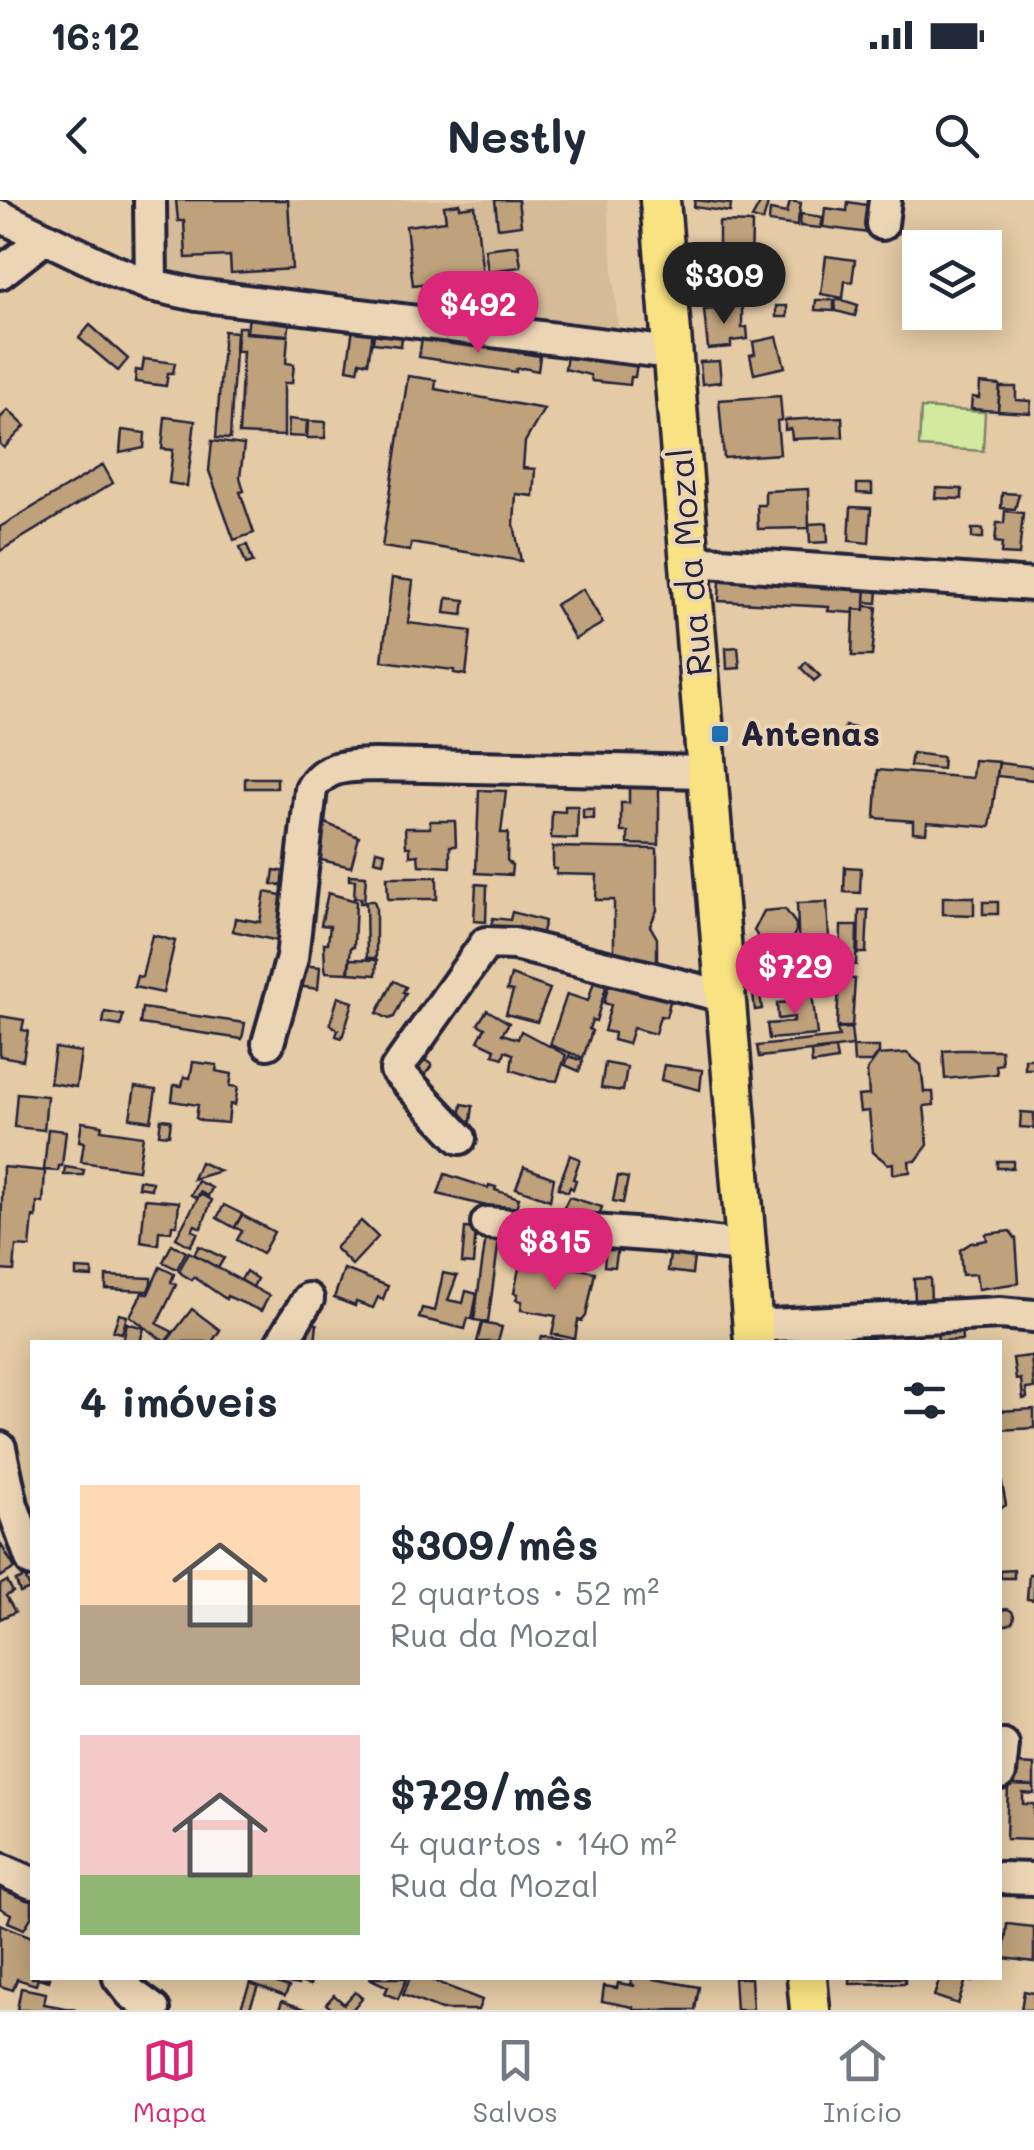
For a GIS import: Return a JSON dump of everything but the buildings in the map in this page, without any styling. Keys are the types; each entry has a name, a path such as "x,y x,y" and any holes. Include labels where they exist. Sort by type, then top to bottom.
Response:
{"main road":[{"name":"Rua da Mozal","path":"660,200 754,1334"},
{"path":"808,1980 810,2010"}],"street":[{"path":"150,200 151,286"},
{"path":"0,216 151,286 197,295 671,353"},
{"path":"0,273 45,238"},
{"path":"692,562 1034,585"},
{"path":"268,1043 292,958 312,789 326,772 341,766 375,766 706,772"},
{"path":"460,1138 396,1070 486,943 514,944 726,997"},
{"path":"487,1223 747,1247"},
{"path":"283,1340 308,1299"},
{"path":"754,1334 1032,1313"},
{"path":"0,1448 22,1504 30,1550"},
{"path":"0,1869 30,1881"},
{"path":"1002,1878 1034,1878"}],"shaded area":[{"path":"163,200 607,200 619,341 164,277"}],"green space":[{"path":"921,408 985,412 983,451 919,447"}],"place":[{"name":"Antenas","path":"720,734"}]}
